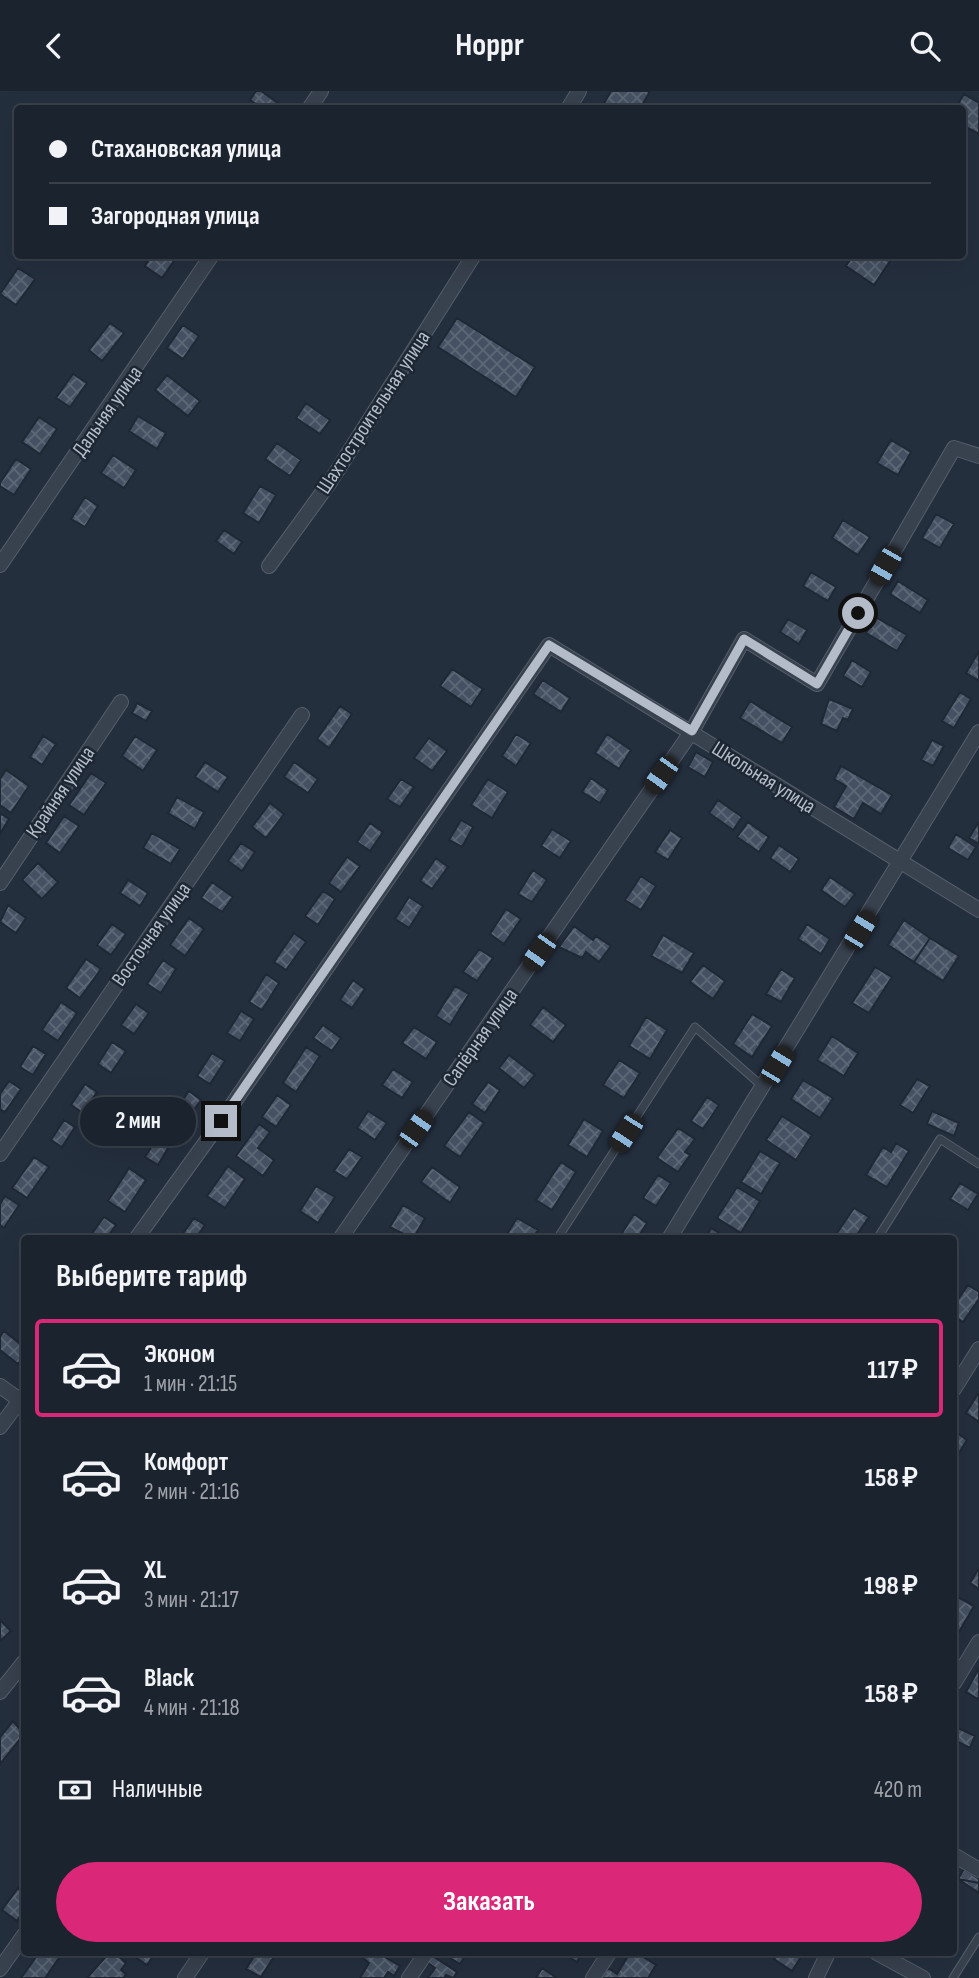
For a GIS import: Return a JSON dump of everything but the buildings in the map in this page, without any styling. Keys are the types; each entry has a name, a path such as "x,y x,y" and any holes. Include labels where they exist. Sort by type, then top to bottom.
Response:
{"street":[{"name":"Дальняя улица","path":"0,565 209,259"},
{"name":"Шахтостроительная улица","path":"269,566 330,482 471,259"},
{"name":"Сапёрная улица","path":"343,1235 692,731 744,639 817,684 954,448 979,456"},
{"name":"Школьная улица","path":"139,1235 221,1121 549,645 979,910"},
{"name":"Крайняя улица","path":"0,883 121,702"},
{"name":"Восточная улица","path":"0,1154 302,715"},
{"path":"671,1235 901,863 979,731"},
{"path":"957,1384 979,1349"},
{"path":"0,1386 21,1398"},
{"path":"0,1427 21,1401"},
{"path":"957,1677 979,1642"},
{"path":"0,1692 21,1666"},
{"path":"957,1857 979,1870"},
{"path":"0,1969 21,1939"},
{"path":"185,1978 200,1956"},
{"path":"409,1978 424,1956"},
{"path":"593,1978 607,1956"},
{"path":"816,1978 827,1956"},
{"path":"882,1956 922,1978"}],"lane":[{"path":"560,1235 695,1027 763,1087"},
{"path":"880,1235 940,1139 979,1164"},
{"path":"953,1978 979,1937"}],"route":[{"path":"221,1121 549,645 692,731 744,639 817,684 858,613"}]}
